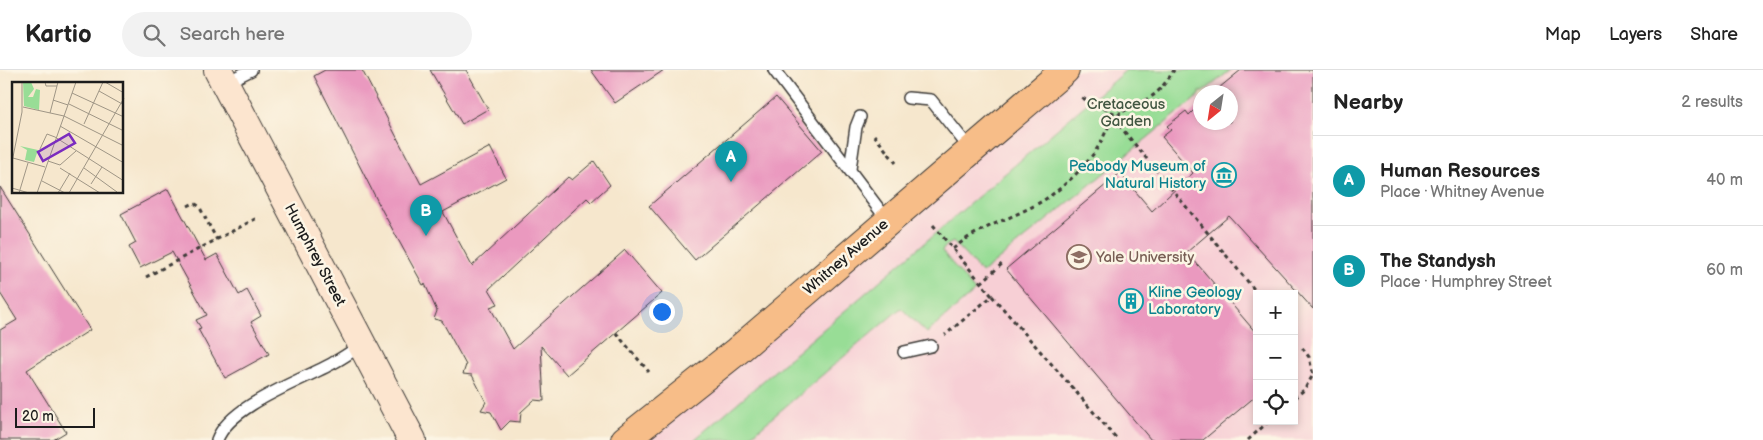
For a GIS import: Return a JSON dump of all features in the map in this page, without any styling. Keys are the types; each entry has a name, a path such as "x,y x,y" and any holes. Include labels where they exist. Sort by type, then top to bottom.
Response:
{"main road":[{"name":"Whitney Avenue","path":"625,440 737,351 1066,70"}],"street":[{"name":"Humphrey Street","path":"222,77 412,440"}],"lane":[{"path":"222,77 251,70"},
{"path":"774,70 888,221"},
{"path":"908,98 931,100 971,150"},
{"path":"850,169 856,127 860,117"},
{"path":"214,440 230,420 248,406 333,363 362,345"},
{"path":"904,352 931,346"}],"path":[{"path":"953,249 974,233 1013,216 1057,192 1089,160 1114,119 1155,93 1174,70"},
{"path":"1082,98 1114,113 1121,113"},
{"path":"860,117 896,163"},
{"path":"1114,119 1255,290"},
{"path":"188,206 194,203 199,206 218,240"},
{"path":"146,278 257,218"},
{"path":"933,226 1118,440"},
{"path":"981,283 1004,262"},
{"path":"931,346 992,296"},
{"path":"616,333 648,372"},
{"path":"1298,395 1304,390 1313,376 1309,357 1301,346"},
{"path":"1248,440 1264,425"}],"shaded area":[{"name":"Yale University","path":"1065,70 1313,70 1313,440 631,440"}],"green space":[{"name":"Cretaceous Garden","path":"1126,70 1231,70 1212,85 1193,85 1193,101 982,273 953,242 946,246 942,251 975,291 927,333 901,308 746,440 694,440"}],"building":[{"path":"325,70 362,70 421,184 490,147 506,178 443,212 472,266 568,177 572,180 594,161 610,185 591,202 587,198 489,289 498,304 490,307 513,349 625,250 662,293 567,375 541,346 544,401 534,400 521,412 520,422 510,421 501,430 491,412 481,410 486,402 472,375 463,374 466,365 442,321 434,319 437,311 425,284 423,285 383,212 314,76"},
{"path":"430,70 466,70 488,109 462,124"},
{"path":"591,70 664,70 615,103"},
{"name":"Kline Geology Laboratory","path":"1241,70 1313,70 1313,309 1298,290 1296,290 1229,216 1187,252 1253,329 1253,398 1203,440 1151,440 1006,269 1120,173 1152,211 1193,173 1162,137 1171,130 1167,126 1186,111 1189,115 1193,111 1193,130 1238,130 1238,85 1223,85"},
{"path":"776,97 822,151 695,260 649,206"},
{"path":"0,187 90,330 27,370 66,432 53,440 0,440 0,330 17,320 0,293"},
{"path":"168,189 206,260 217,254 239,295 247,290 261,316 251,322 269,354 225,378 198,329 201,328 196,320 207,315 172,252 140,268 129,247 136,243 121,214"}],"place":[{"name":"Peabody Museum of Natural History","path":"1224,175"},
{"name":"Human Resources","path":"731,182"},
{"name":"The Standysh","path":"426,236"},
{"name":"Yale University","path":"1079,257"},
{"name":"Kline Geology Laboratory","path":"1131,301"}]}
